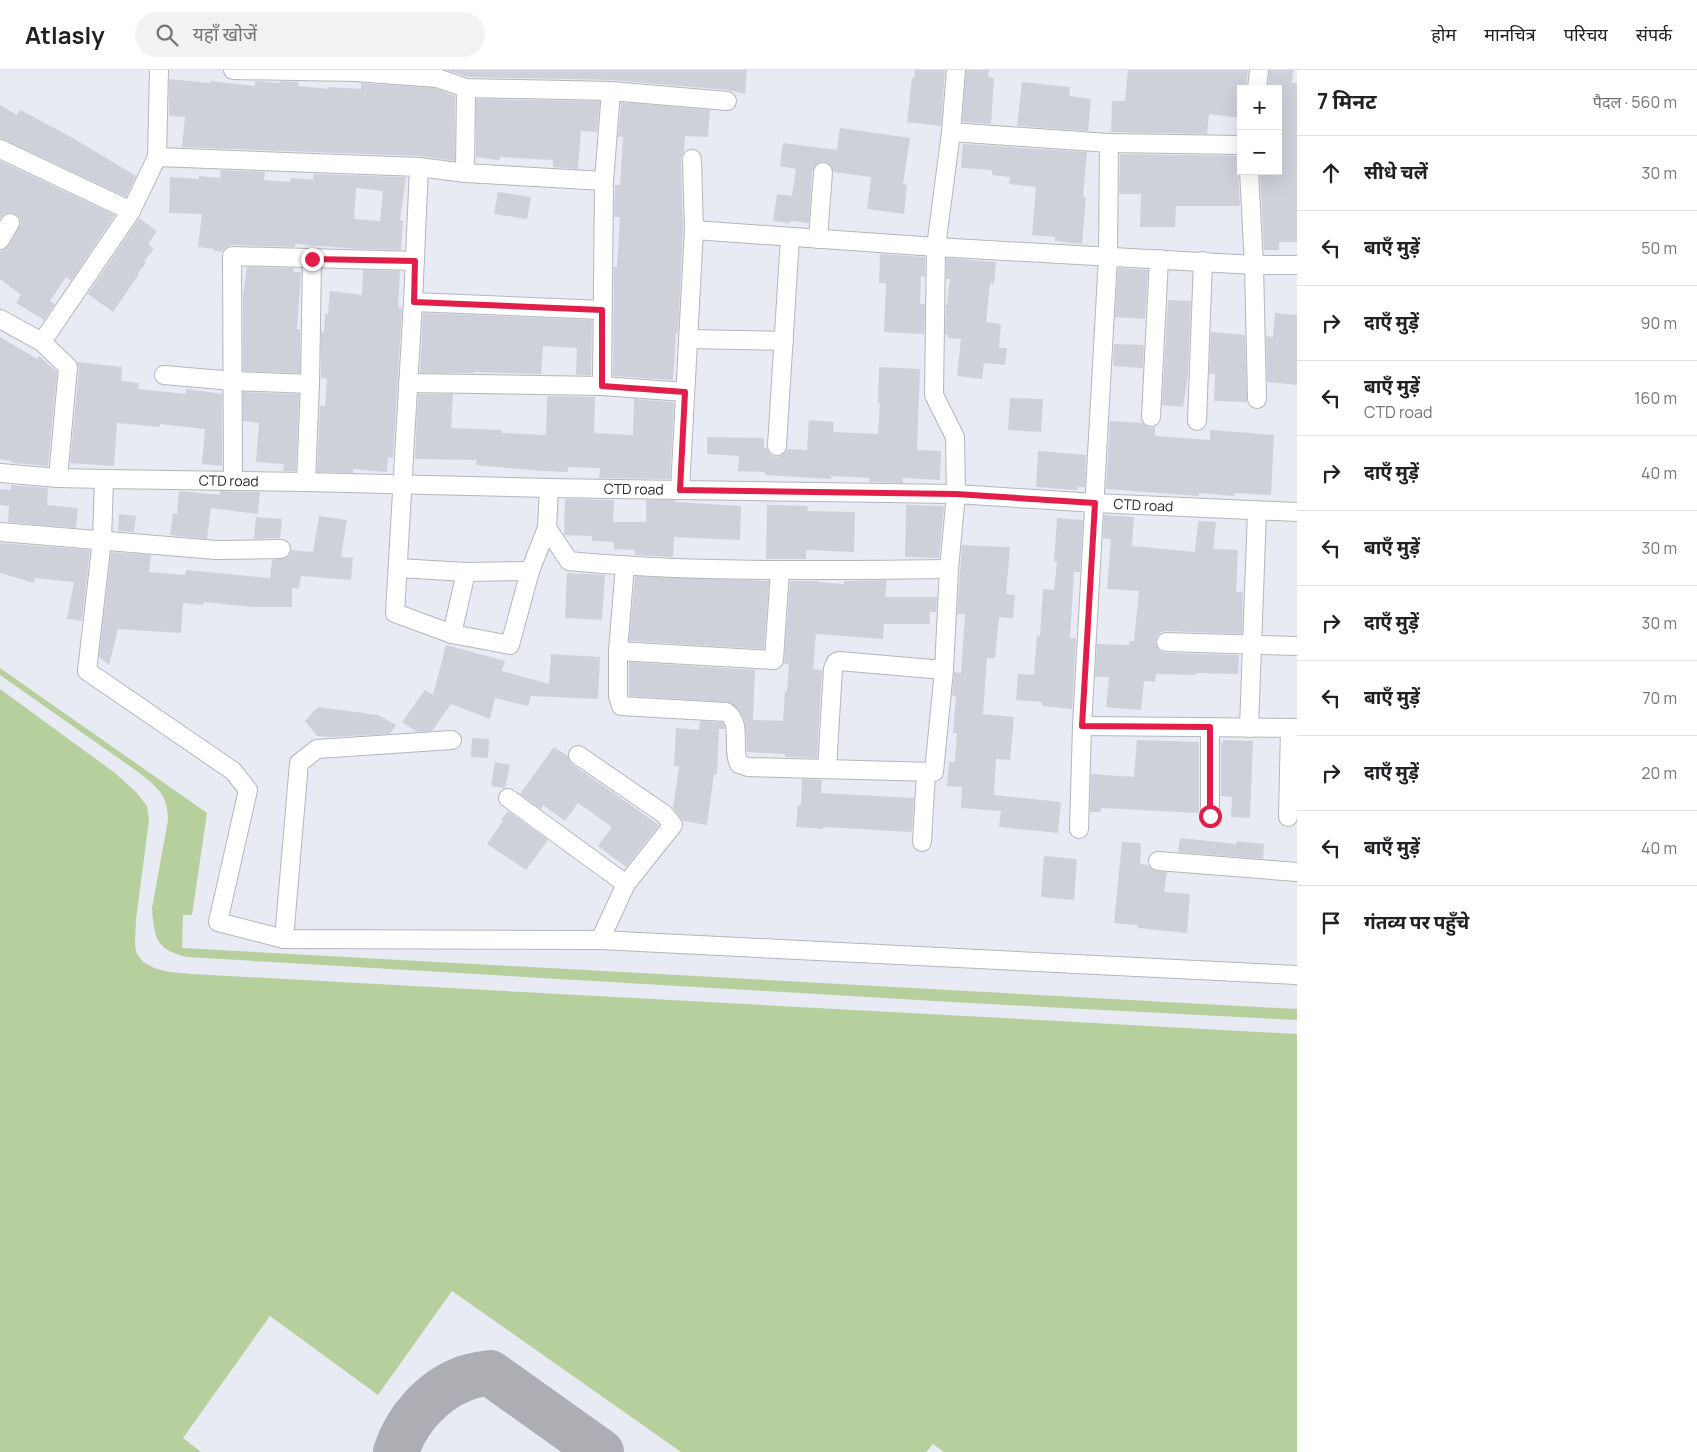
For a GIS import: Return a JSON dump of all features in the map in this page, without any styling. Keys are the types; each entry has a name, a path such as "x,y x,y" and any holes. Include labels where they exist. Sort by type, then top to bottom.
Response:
{"street":[{"path":"42,342 131,211 157,157 159,70"},
{"path":"233,70 356,72 437,78 466,88 612,91 727,101"},
{"path":"626,565 618,651 618,696 621,706 726,712 731,715 733,720 736,734 735,756 738,764 748,767 934,772 944,670 949,569 956,494 955,436 934,395 936,247 951,132 956,70"},
{"path":"1257,85 1259,70"},
{"path":"466,88 466,173"},
{"path":"602,386 604,181 612,91"},
{"path":"951,132 1109,142 1237,145"},
{"path":"1079,828 1082,726 1108,257 1109,142"},
{"path":"0,149 131,211"},
{"path":"157,157 420,168 466,173 604,181"},
{"path":"680,490 694,230 692,159"},
{"path":"420,168 414,302 395,613 452,634 510,645 530,571 546,528 549,488"},
{"path":"818,239 823,172"},
{"path":"1249,175 1254,265 1257,399"},
{"path":"0,240 10,223"},
{"path":"694,230 1108,257 1254,265 1297,265"},
{"path":"777,446 790,237"},
{"path":"233,480 232,256 415,261"},
{"path":"306,482 312,259"},
{"path":"1151,417 1159,259"},
{"path":"1196,421 1204,262"},
{"path":"414,302 602,310"},
{"path":"0,319 42,342 68,367 58,478"},
{"path":"688,339 784,341"},
{"path":"164,375 234,381 310,384"},
{"path":"408,383 602,386 685,392"},
{"name":"CTD road","path":"0,473 58,478 956,494 1095,503 1297,512"},
{"path":"104,479 102,540 87,671 234,771 248,790 218,922 284,939 600,940 1297,975"},
{"path":"1249,728 1257,511"},
{"path":"546,528 569,561 626,565 780,570 949,569"},
{"path":"0,532 216,550 281,549"},
{"path":"398,568 466,572 530,571"},
{"path":"618,651 774,660 780,570"},
{"path":"452,634 466,572"},
{"path":"1166,642 1297,646"},
{"path":"827,769 833,669 836,662 944,670"},
{"path":"1082,726 1294,728 1288,817"},
{"path":"1210,727 1210,816"},
{"path":"284,939 299,763 317,749 452,740"},
{"path":"578,755 664,814 673,825 626,884 600,940"},
{"path":"922,842 926,773"},
{"path":"508,798 626,884"},
{"path":"1158,861 1297,872"}],"green space":[{"path":"0,668 207,813 192,915 183,915 182,948 1297,1009 1297,1020 969,1003 187,957 169,951 163,946 156,935 154,927 152,908 168,820 166,804 160,792 138,772 0,675"},
{"path":"0,689 115,773 136,792 147,806 149,820 136,919 136,952 143,962 154,968 169,972 1297,1034 1297,1452 944,1452 933,1444 926,1452 681,1452 452,1291 378,1395 270,1316 183,1438 201,1452 0,1452"}],"building":[{"path":"446,70 747,70 745,94 728,90 612,80 468,77"},
{"path":"915,70 945,70 941,126 907,122 912,78 914,78"},
{"path":"966,70 989,70 988,77 994,78 991,124 962,122"},
{"path":"1128,70 1248,70 1246,85 1237,85 1237,118 1209,114 1207,134 1111,132 1112,101 1125,101"},
{"path":"1269,70 1293,70 1292,83 1297,83 1297,242 1279,242 1279,250 1264,250 1260,175 1282,175 1282,85 1268,85"},
{"path":"169,79 255,86 255,81 299,82 298,86 328,89 329,87 361,89 361,83 435,88 455,96 455,161 420,156 182,147 185,117 169,116"},
{"path":"1022,82 1070,87 1069,96 1091,99 1088,131 1017,126"},
{"path":"476,99 600,101 597,132 581,131 578,169 553,167 553,160 500,157 499,160 476,157"},
{"path":"621,102 710,110 708,137 685,136 684,152 681,159 683,230 678,333 676,333 673,380 613,376 614,267 617,267 620,217 614,217 615,185 620,185 623,137 618,137"},
{"path":"0,105 17,115 20,110 30,115 136,176 126,197 0,138"},
{"path":"840,128 910,138 903,184 907,185 904,214 867,209 871,177 834,172 829,164 823,161 818,163 812,171 809,223 773,221 777,194 792,196 796,169 780,166 783,143 837,150"},
{"path":"963,144 1087,152 1083,197 1086,197 1082,244 1055,241 1055,237 1032,235 1036,187 1009,184 1010,177 992,175 992,170 961,168"},
{"path":"1120,154 1237,156 1240,206 1176,206 1175,227 1140,227 1141,194 1119,194"},
{"path":"0,161 115,215 71,281 66,277 50,301 55,304 44,320 16,303 21,295 0,279 0,251 9,245 21,224 19,217 11,212 4,214 0,219"},
{"path":"221,170 265,172 264,180 290,182 290,178 313,180 314,174 406,177 400,220 403,221 401,250 295,244 295,247 232,245 226,247 222,252 198,247 202,214 169,213 170,177 199,179 199,176 220,178","holes":["356,188 383,191 380,221 354,219"]},
{"path":"498,192 531,197 527,219 494,214"},
{"path":"139,218 157,231 148,244 154,249 113,312 88,294"},
{"path":"880,254 925,257 925,277 921,276 920,304 925,304 924,334 884,332 886,283 879,283"},
{"path":"946,258 996,262 994,284 990,283 986,322 1001,324 999,348 1007,348 1005,365 984,363 982,379 957,376 961,339 948,338 948,335 945,335 946,305 950,279 946,279"},
{"path":"247,267 294,268 293,272 301,272 297,329 300,330 300,373 243,371 243,296"},
{"path":"1118,268 1148,270 1145,319 1115,317"},
{"path":"363,270 400,271 398,307 402,308 393,458 388,457 387,472 353,469 353,473 317,472 320,406 325,406 327,379 321,378 321,331 324,332 325,314 328,314 330,291 362,295"},
{"path":"1168,300 1191,301 1188,374 1183,407 1162,405"},
{"path":"423,313 592,320 591,375 576,375 577,348 543,346 541,374 420,373"},
{"path":"1275,313 1297,315 1297,385 1267,382 1266,336 1273,337"},
{"path":"1211,332 1245,335 1247,402 1214,401 1215,374 1209,374"},
{"path":"0,337 37,359 39,356 57,372 48,466 13,463 0,459"},
{"path":"1114,344 1144,345 1143,368 1113,366"},
{"path":"77,362 122,367 121,381 139,383 138,389 186,394 186,389 222,394 222,466 202,464 205,429 160,424 160,427 117,423 114,466 70,463 79,368"},
{"path":"879,367 920,369 917,450 941,451 940,480 903,478 903,483 869,482 869,478 831,476 831,479 765,475 765,472 738,471 739,456 707,454 707,437 764,438 764,448 767,448 771,455 776,457 782,455 787,449 807,450 809,420 834,422 833,432 878,434 880,403 878,403"},
{"path":"243,392 299,394 296,471 283,471 284,464 256,462 259,423 243,421"},
{"path":"418,394 453,394 451,428 502,430 502,433 546,435 547,396 595,397 594,433 633,435 634,399 672,402 674,403 670,479 599,478 600,468 568,467 568,472 543,471 476,465 477,460 415,459"},
{"path":"1010,398 1043,399 1041,432 1008,430"},
{"path":"1110,421 1142,423 1150,428 1155,427 1155,436 1210,440 1210,430 1274,435 1271,495 1234,493 1234,496 1199,493 1199,496 1106,489"},
{"path":"1038,451 1086,455 1085,487 1078,487 1077,490 1036,487"},
{"path":"11,485 48,488 47,505 78,508 76,528 8,522 9,506 0,505 0,489 11,490"},
{"path":"179,491 220,495 220,491 260,492 258,514 211,508 207,539 170,535 173,513 177,514"},
{"path":"565,499 614,500 613,522 646,522 646,500 675,500 675,502 741,506 740,540 674,537 673,557 635,555 635,550 614,549 614,542 592,541 592,536 564,535"},
{"path":"767,505 808,506 807,511 855,512 854,552 806,550 806,559 766,559"},
{"path":"906,505 944,506 939,558 905,557"},
{"path":"119,514 136,516 134,532 118,531"},
{"path":"1104,515 1134,517 1132,546 1195,552 1198,521 1216,522 1213,549 1238,550 1236,592 1243,592 1242,634 1166,631 1161,632 1157,636 1155,642 1160,651 1166,653 1239,655 1238,674 1156,674 1155,682 1144,681 1141,710 1106,707 1109,677 1095,677 1097,644 1129,645 1129,641 1134,641 1139,591 1107,589 1111,539 1103,538"},
{"path":"319,516 347,520 341,557 353,558 351,580 301,576 299,589 292,588 292,607 253,607 204,602 203,605 183,603 181,633 118,629 109,665 99,657 111,552 151,555 149,572 185,575 186,570 270,578 272,560 286,558 290,555 291,550 313,552"},
{"path":"256,517 282,519 280,538 254,539"},
{"path":"1057,518 1083,520 1080,572 1074,572 1070,638 1076,638 1072,709 1042,706 1042,702 1016,700 1018,674 1034,675 1037,635 1040,636 1043,589 1054,590 1057,562 1054,562"},
{"path":"0,543 90,550 82,621 67,619 74,582 35,578 34,583 0,573"},
{"path":"962,545 1010,547 1006,594 1015,595 1013,618 999,617 995,658 987,658 983,714 1014,717 1010,760 996,759 994,795 1061,802 1058,833 999,827 1001,811 961,808 962,787 947,786 949,762 955,762 957,733 953,733 956,696 952,696 954,672 961,673 965,614 957,614"},
{"path":"567,573 605,575 602,620 565,618"},
{"path":"635,576 769,581 764,649 629,641"},
{"path":"887,580 885,597 937,597 936,612 930,612 930,624 884,624 883,639 816,634 813,669 822,670 817,758 785,757 785,754 747,752 744,718 738,709 727,702 629,696 629,662 755,670 753,720 783,721 789,664 784,664 790,581 818,581 844,584 844,581"},
{"path":"446,645 505,661 502,671 549,684 551,654 600,657 598,699 531,696 528,706 495,698 490,719 451,704 432,731 417,732 402,722 425,690 433,695"},
{"path":"318,707 378,715 396,725 390,734 317,736 305,721"},
{"path":"700,721 722,722 725,729 719,729 717,774 714,774 707,825 683,821 673,808 679,766 674,766 676,728 699,730"},
{"path":"472,738 489,739 488,758 471,757"},
{"path":"1137,740 1199,742 1199,813 1101,808 1101,812 1090,812 1091,774 1134,777"},
{"path":"1223,740 1253,741 1250,818 1231,817 1232,797 1221,796 1221,743 1223,743"},
{"path":"554,747 568,756 572,764 659,825 626,867 598,846 612,827 578,803 565,821 543,805 541,809 520,794"},
{"path":"495,762 510,765 505,788 491,786"},
{"path":"802,779 822,780 821,793 914,798 912,832 796,827 798,805 801,805"},
{"path":"508,811 548,840 526,870 487,844"},
{"path":"1180,838 1237,844 1237,841 1264,844 1263,859 1178,852"},
{"path":"1122,842 1141,843 1140,864 1148,865 1157,871 1167,872 1164,892 1190,894 1187,933 1138,928 1138,925 1114,923"},
{"path":"1044,856 1077,859 1074,900 1041,897"}],"taxiway":[{"path":"396,1452 400,1440 413,1418 431,1399 452,1384 463,1379 490,1373 601,1452"}],"route":[{"path":"312,259 415,261 414,302 602,310 602,386 685,392 680,490 956,494 1095,503 1082,726 1210,727 1210,816"}]}
